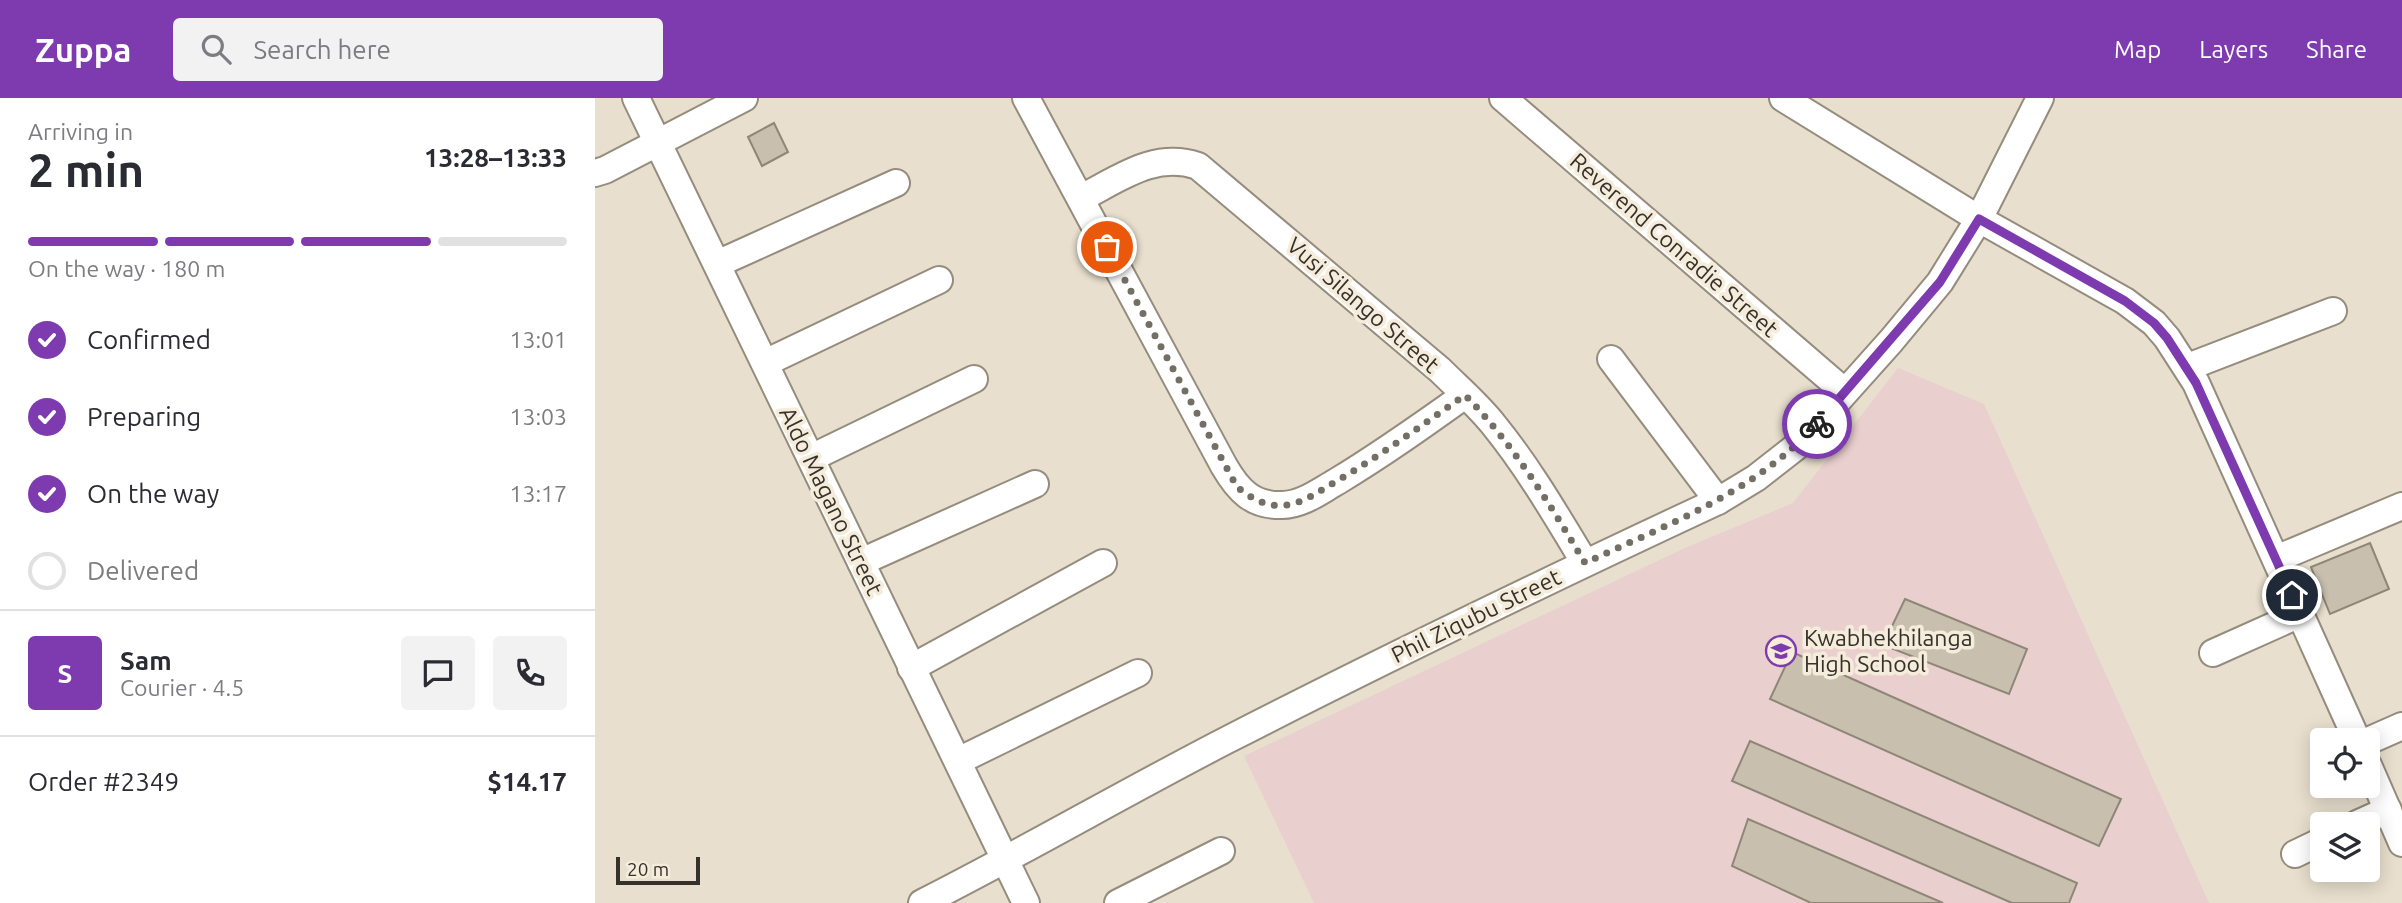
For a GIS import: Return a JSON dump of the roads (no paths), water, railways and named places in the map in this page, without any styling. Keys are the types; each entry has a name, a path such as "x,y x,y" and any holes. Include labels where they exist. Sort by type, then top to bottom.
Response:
{"street":[{"name":"Aldo Magano Street","path":"636,98 1026,903"},
{"path":"595,173 744,98"},
{"path":"1026,98 1224,466 1237,487 1252,498 1267,504 1285,505 1304,500 1376,458 1465,395"},
{"name":"Reverend Conradie Street","path":"1503,98 1845,393"},
{"name":"Phil Ziqubu Street","path":"922,903 1225,741 1585,563 1718,501 1756,478 1797,446 1940,282 1979,219 2040,98"},
{"path":"1794,101 1979,219 2125,301 2161,330 2188,367 2352,728"},
{"name":"Vusi Silango Street","path":"1081,198 1148,164 1182,161 1198,166 1440,370 1492,422 1537,484 1585,563"},
{"path":"717,264 896,183"},
{"path":"765,363 940,280"},
{"path":"2188,367 2333,311"},
{"path":"1611,359 1718,501"},
{"path":"811,458 974,379"},
{"path":"861,562 1035,484"},
{"path":"2276,559 2402,506"},
{"path":"911,668 1103,562"},
{"path":"2213,653 2300,614"},
{"path":"958,761 1138,673"},
{"path":"2380,736 2402,726"},
{"path":"2380,792 2402,843"},
{"path":"2380,814 2388,810"},
{"path":"2294,854 2310,847"},
{"path":"1118,903 1221,850"}],"place":[{"name":"Kwabhekhilanga High School","path":"1781,651"}]}
